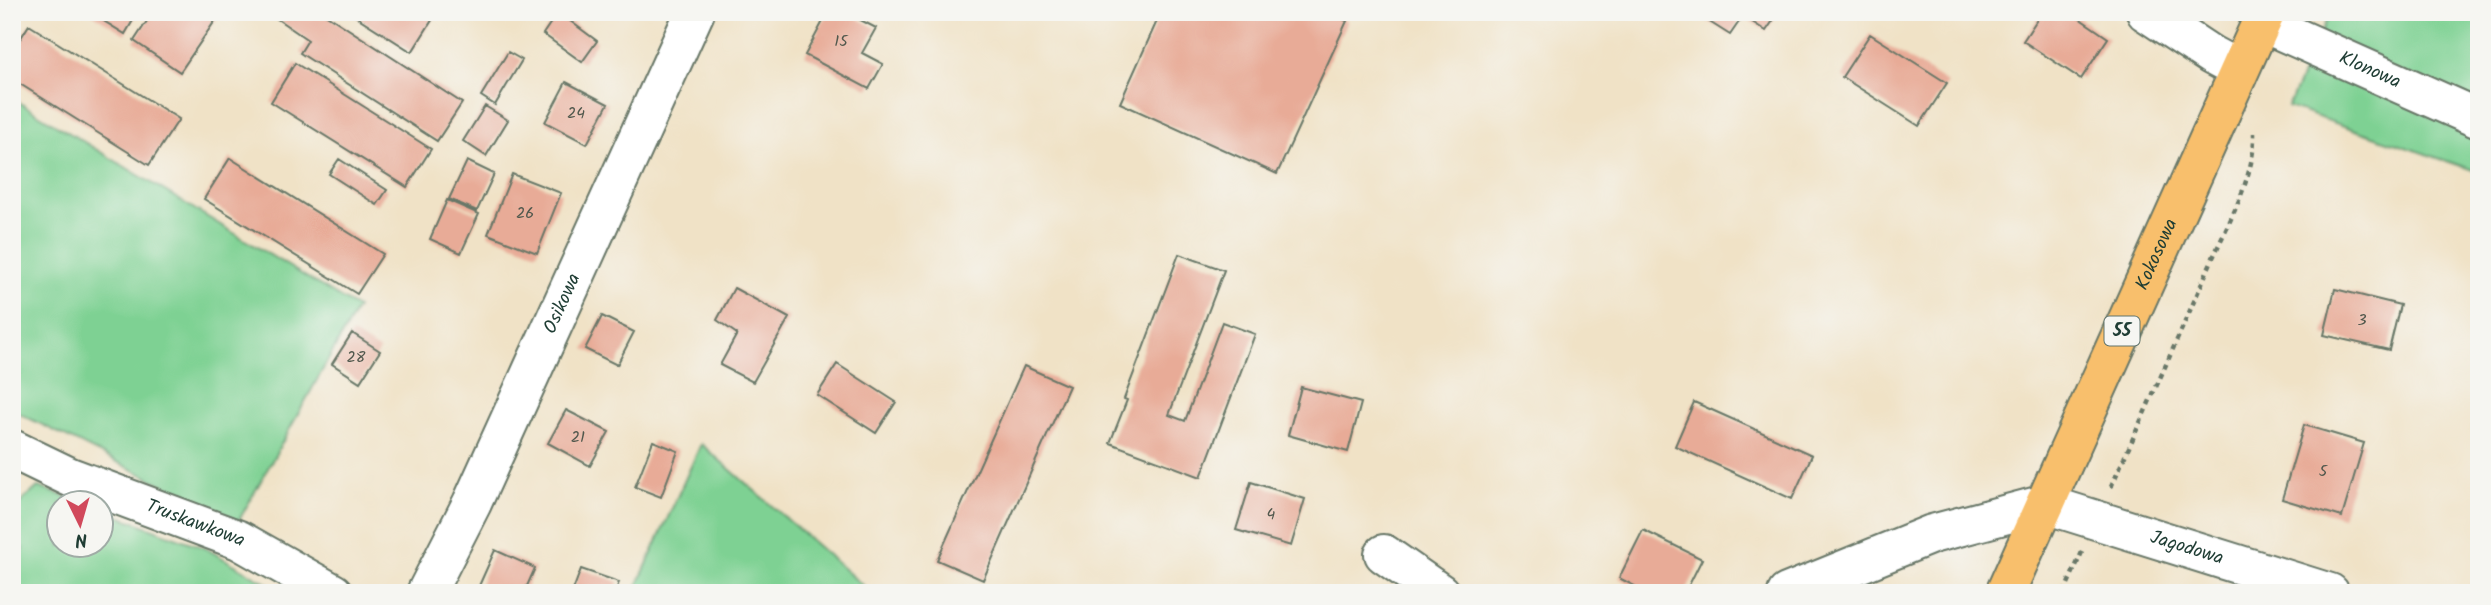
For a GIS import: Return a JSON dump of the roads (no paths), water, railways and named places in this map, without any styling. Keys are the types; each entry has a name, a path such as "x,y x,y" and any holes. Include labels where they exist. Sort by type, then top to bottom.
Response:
{"main road":[{"name":"55","path":"2239,70 2264,17"},
{"name":"Kokosowa","path":"2005,593 2239,70"}],"street":[{"name":"Osikowa","path":"426,593 472,503 695,12"},
{"path":"2146,12 2239,70"},
{"name":"Klonowa","path":"2264,17 2479,119"},
{"name":"Truskawkowa","path":"12,449 70,477 239,540 333,593"},
{"path":"1787,593 1931,534 2045,503"},
{"name":"Jagodowa","path":"2045,503 2330,593"},
{"path":"1384,554 1440,593"}]}
